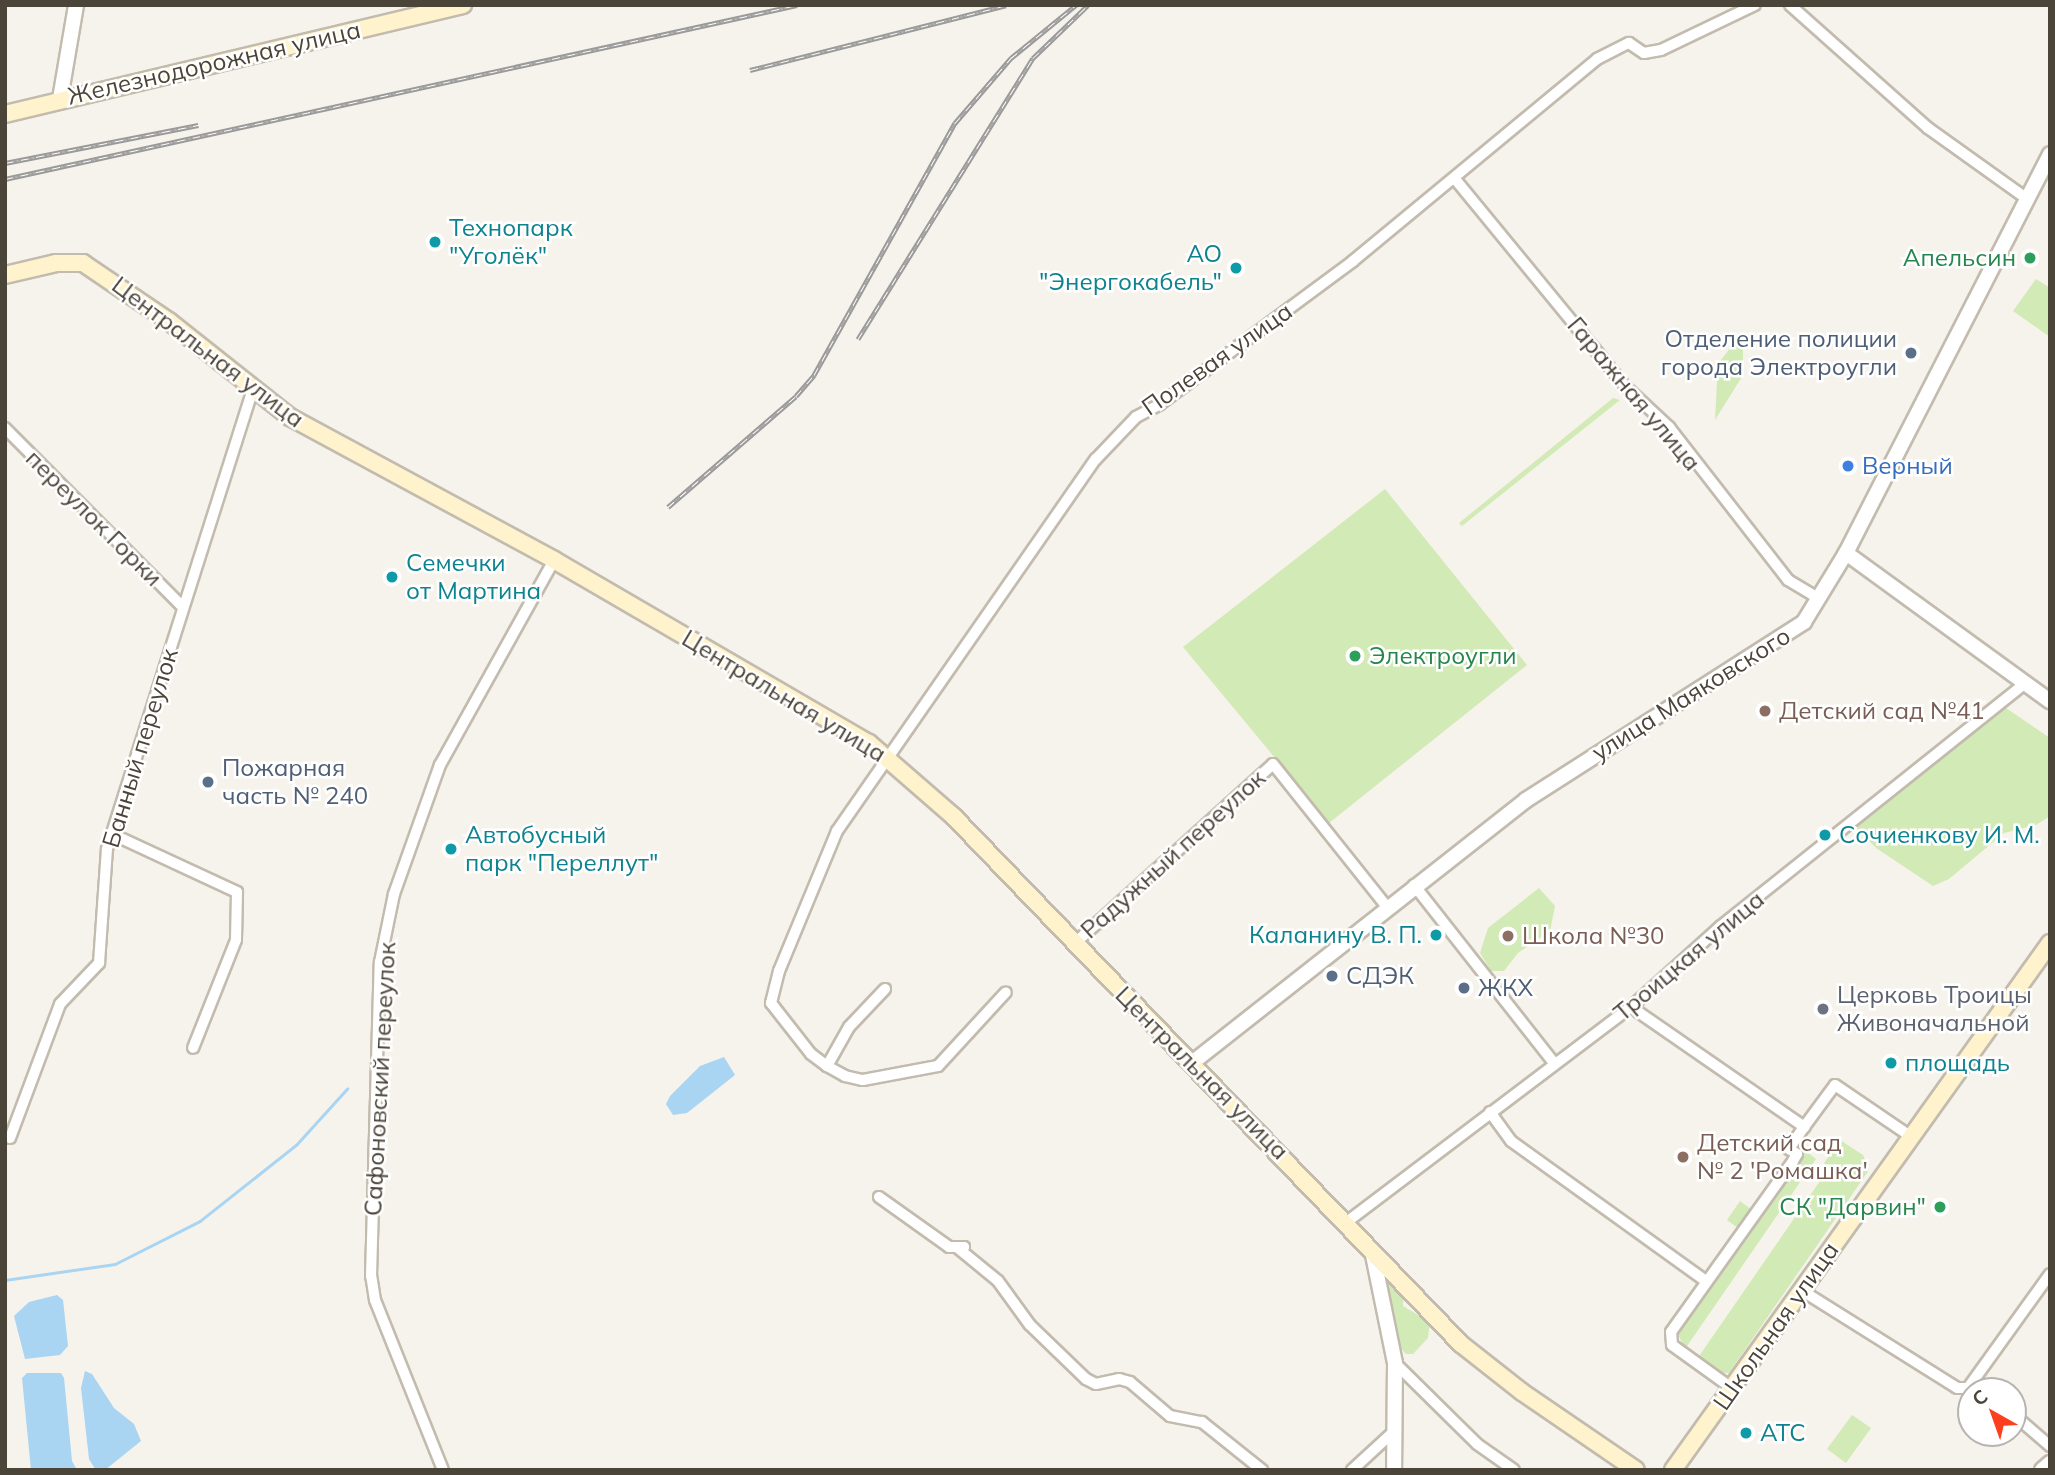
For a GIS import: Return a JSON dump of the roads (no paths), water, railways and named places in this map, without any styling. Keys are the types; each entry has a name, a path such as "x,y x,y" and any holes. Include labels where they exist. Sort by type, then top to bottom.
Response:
{"main road":[{"name":"Железнодорожная улица","path":"5,114 463,5"},
{"name":"Центральная улица","path":"5,275 56,263 83,262 305,426 554,560 891,759 954,817 1074,944 1348,1221 1372,1250 1486,1366 1636,1470"},
{"name":"Школьная улица","path":"1673,1470 2050,943"}],"street":[{"path":"60,99 76,5"},
{"name":"Полевая улица","path":"827,1066 811,1054 771,1003 774,985 837,831 891,759 1096,459 1124,427 1353,261 1597,59 1629,43 1644,53 1661,50 1755,5"},
{"path":"1790,5 1927,128 2027,199"},
{"name":"улица Маяковского","path":"1192,1063 1414,885 1549,784 1788,635 1820,600 1846,553 2050,154"},
{"name":"Гаражная улица","path":"1455,179 1626,387 1669,427 1788,580 1820,600"},
{"name":"Банный переулок","path":"10,1138 60,1004 99,963 112,834 253,388"},
{"name":"переулок Горки","path":"5,428 183,607"},
{"path":"1846,553 2050,701"},
{"name":"Сафоновский переулок","path":"443,1470 375,1300 372,1276 380,962 394,894 440,765 554,560"},
{"name":"Троицкая улица","path":"1348,1221 1553,1063 1631,1007 1721,926 2024,684"},
{"name":"Радужный переулок","path":"1074,944 1273,764 1387,907"},
{"path":"112,834 237,892 236,940 193,1048"},
{"path":"1414,885 1553,1063"},
{"path":"885,989 849,1027 827,1066 845,1076 863,1080 927,1071 947,1060 1006,992"},
{"path":"1631,1007 1804,1127"},
{"path":"1733,1389 1670,1339 1674,1326 1793,1161 1797,1154 1790,1149 1804,1127 1835,1085 1910,1136"},
{"path":"1490,1112 1511,1140 1707,1282"},
{"path":"879,1197 949,1247 964,1247 959,1249 998,1281 1030,1325 1086,1379 1096,1384 1119,1379 1130,1382 1170,1416 1202,1422 1262,1470"},
{"path":"1372,1250 1395,1363 1391,1434 1394,1470"},
{"path":"1976,1377 2050,1274"},
{"path":"1801,1290 1957,1388"},
{"path":"1395,1363 1459,1427 1514,1470"},
{"path":"2027,1426 2050,1446"},
{"path":"1352,1470 1391,1434"},
{"path":"2042,1470 2050,1464"}],"water":[{"path":"724,1057 735,1075 687,1113 673,1115 666,1104 670,1096 700,1066"},
{"path":"57,1295 63,1300 68,1346 60,1355 25,1359 14,1316 29,1302"},
{"path":"85,1371 92,1374 114,1408 134,1424 141,1441 105,1470 95,1469 89,1459 81,1388"},
{"path":"27,1373 61,1373 64,1378 72,1461 77,1470 31,1470 22,1378"}],"waterway":[{"path":"5,1280 115,1264 200,1221 296,1145 347,1089"}],"railway":[{"path":"5,179 797,5"},
{"path":"750,70 1006,5"},
{"path":"668,507 796,396 814,375 955,123 1011,58 1076,5"},
{"path":"858,339 1033,58 1088,5"},
{"path":"5,163 198,125"}],"place":[{"name":"Технопарк \"Уголёк\"","path":"435,242"},
{"name":"Апельсин","path":"2030,258"},
{"name":"АО \"Энергокабель\"","path":"1236,268"},
{"name":"Отделение полиции города Электроугли","path":"1911,353"},
{"name":"Верный","path":"1848,466"},
{"name":"Семечки от Мартина","path":"392,577"},
{"name":"Электроугли","path":"1355,656"},
{"name":"Детский сад №41","path":"1765,711"},
{"name":"Пожарная часть № 240","path":"208,782"},
{"name":"Сочиенкову И. М.","path":"1825,835"},
{"name":"Автобусный парк \"Переллут\"","path":"451,849"},
{"name":"Каланину В. П.","path":"1436,935"},
{"name":"Школа №30","path":"1508,936"},
{"name":"СДЭК","path":"1332,976"},
{"name":"ЖКХ","path":"1464,988"},
{"name":"Церковь Троицы Живоначальной","path":"1823,1009"},
{"name":"площадь","path":"1891,1063"},
{"name":"Детский сад № 2 'Ромашка'","path":"1683,1157"},
{"name":"СК \"Дарвин\"","path":"1940,1207"},
{"name":"АТС","path":"1746,1433"}]}
